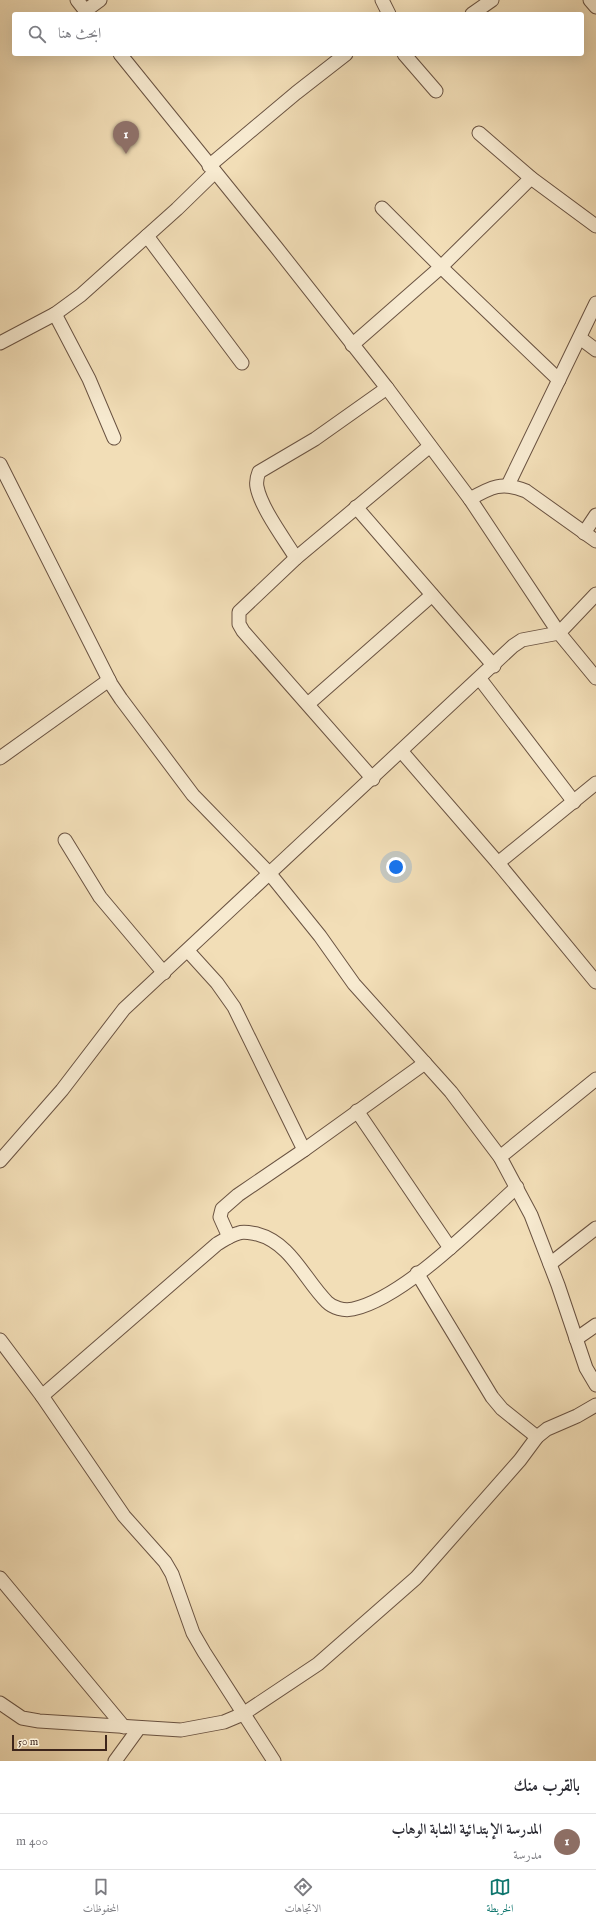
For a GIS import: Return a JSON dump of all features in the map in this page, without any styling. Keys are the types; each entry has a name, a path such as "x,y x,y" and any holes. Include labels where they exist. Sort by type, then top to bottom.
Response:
{"street":[{"path":"77,0 87,12 100,0"},
{"path":"382,0 388,12"},
{"path":"475,12 492,0"},
{"path":"590,0 596,7"},
{"path":"122,56 276,246 386,388 470,499 559,633 596,678"},
{"path":"0,343 55,314 81,295 147,236 212,169 296,93 343,56"},
{"path":"409,56 436,91"},
{"path":"479,133 531,178 596,226"},
{"path":"352,345 441,268 531,178"},
{"path":"382,208 441,268 559,380"},
{"path":"147,236 242,363"},
{"path":"508,485 596,303"},
{"path":"55,314 89,379 114,438"},
{"path":"580,338 596,350"},
{"path":"296,558 262,500 257,487 256,479 259,472 315,439 386,388"},
{"path":"373,779 243,631 238,618 239,612 296,558 430,446"},
{"path":"0,464 109,680 121,699 193,795 270,874 320,936 354,984 451,1092 500,1157 531,1216 550,1264 586,1368 596,1385"},
{"path":"470,499 491,488 508,485 526,491 596,541"},
{"path":"356,507 494,666"},
{"path":"584,533 596,515"},
{"path":"0,1162 62,1090 124,1009 402,752 494,666 513,646 522,640 559,633 596,594"},
{"path":"308,704 432,595"},
{"path":"480,679 574,802"},
{"path":"0,758 109,680"},
{"path":"402,752 595,978"},
{"path":"498,863 596,783"},
{"path":"66,840 100,897 164,973"},
{"path":"188,950 217,983 234,1007 304,1150"},
{"path":"229,1238 220,1216 222,1209 238,1195 304,1150 425,1063"},
{"path":"500,1157 596,1079"},
{"path":"357,1111 450,1248"},
{"path":"42,1396 217,1244 239,1233 250,1232 269,1237 297,1262 328,1303 338,1309 352,1309 368,1303 400,1286 417,1274 450,1248 517,1187"},
{"path":"550,1264 596,1228"},
{"path":"417,1274 492,1397 502,1409 537,1437"},
{"path":"576,1339 596,1325"},
{"path":"0,1340 42,1396 124,1516 165,1562 174,1579 193,1633 274,1761"},
{"path":"0,1703 22,1718 39,1721 181,1730 224,1722 243,1714 318,1664 416,1578 520,1460 537,1437 547,1429 577,1416 596,1405"},
{"path":"0,1578 124,1727"},
{"path":"114,1761 139,1728"}],"place":[{"name":"المدرسة الإبتدائية الشابة الوهاب","path":"126,154"}]}
